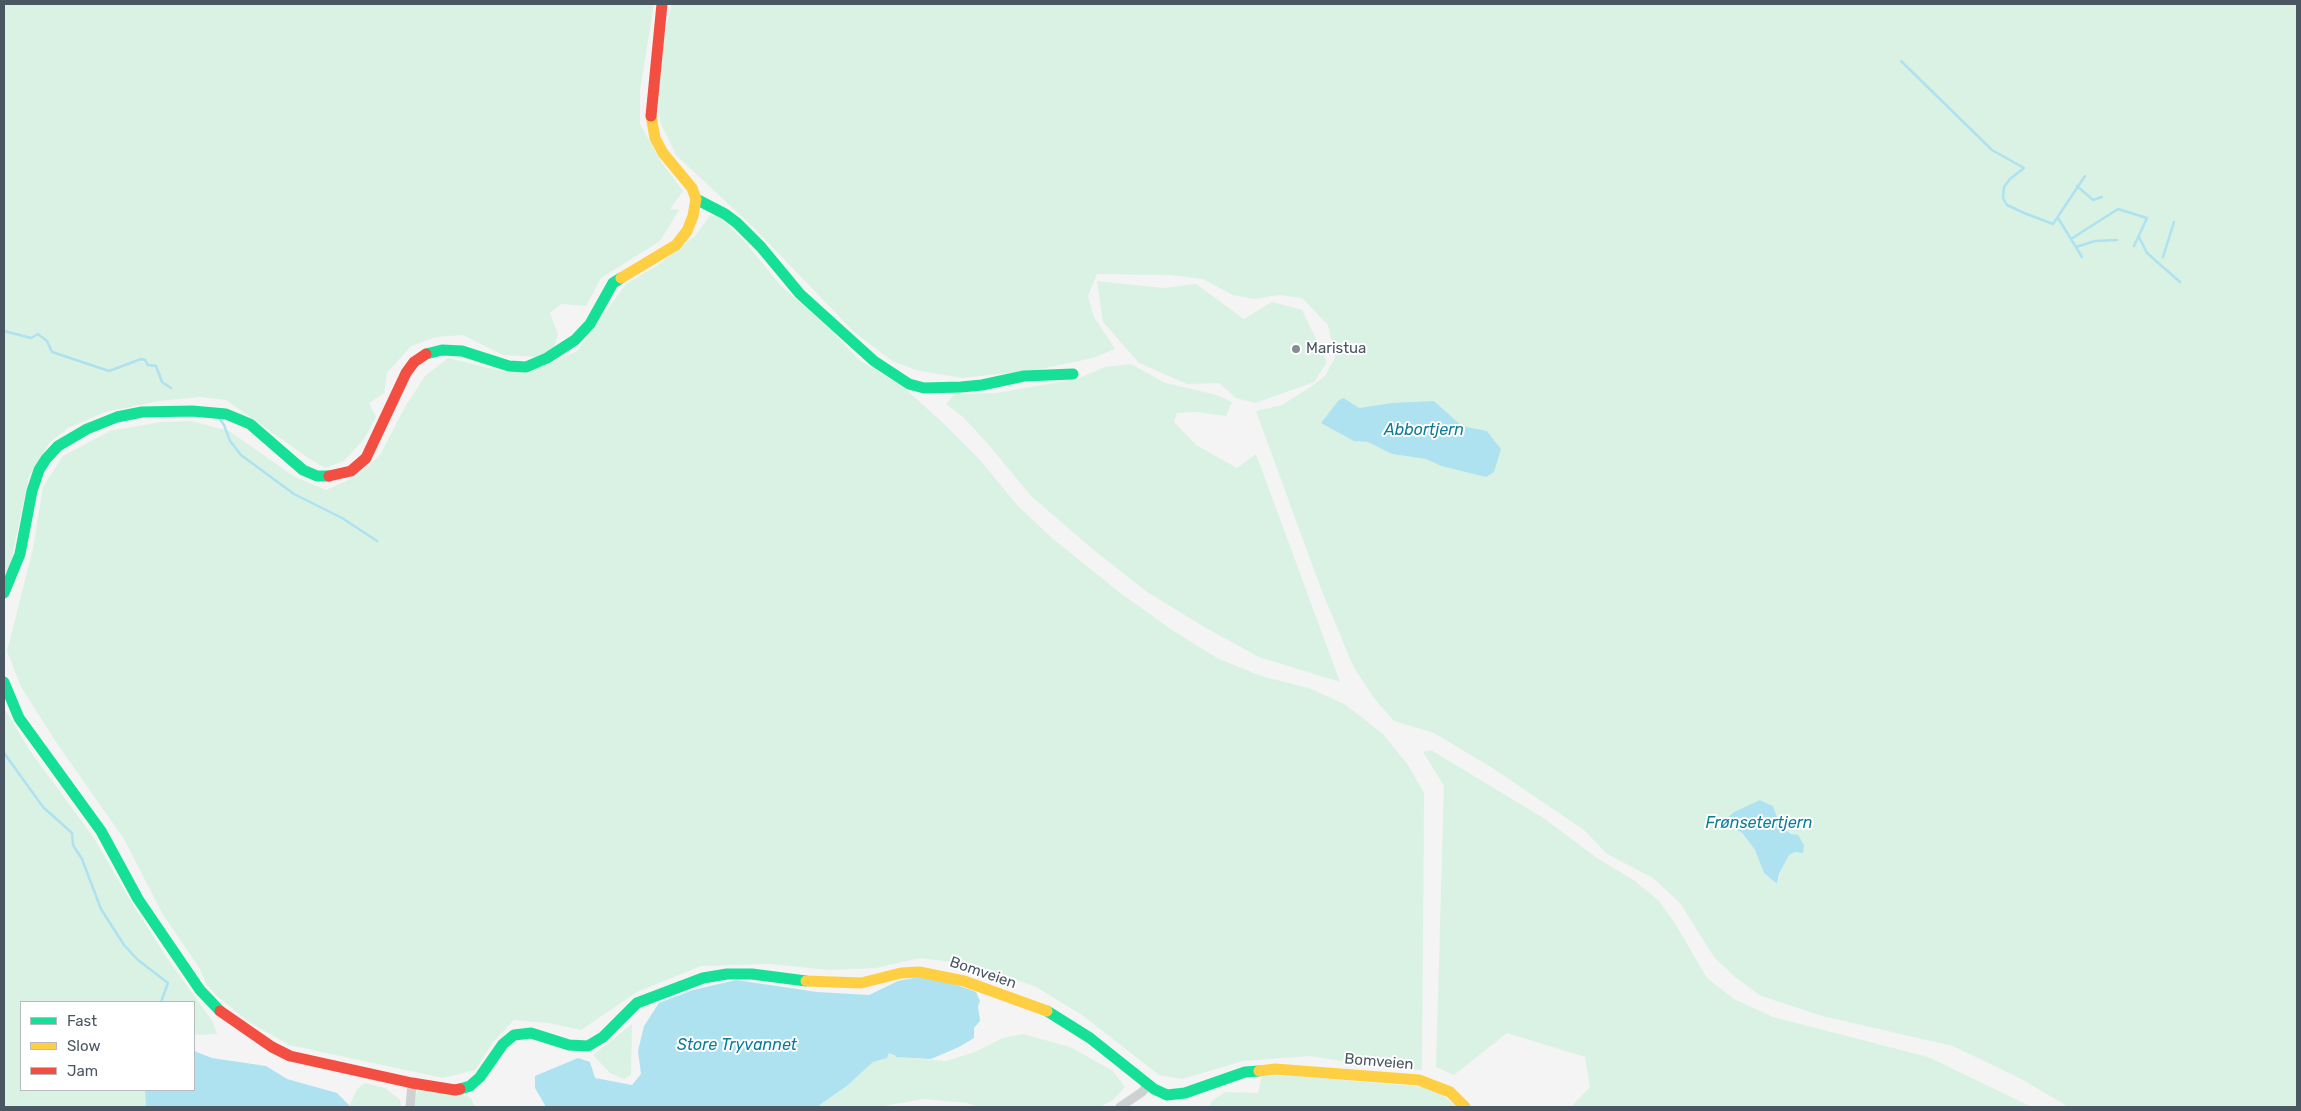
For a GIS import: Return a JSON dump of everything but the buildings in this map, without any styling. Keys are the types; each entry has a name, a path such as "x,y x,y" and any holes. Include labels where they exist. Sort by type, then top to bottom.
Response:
{"street":[{"path":"4,593 20,554 36,476 50,454 68,439 95,425 128,414 150,412 220,413 247,422 297,466 310,474 325,477 347,473 358,466 369,454 403,379 418,359 435,351 458,350 509,366 521,367 532,365 576,340 587,329 607,291 616,280 667,252 680,242 690,226 696,199 690,183 658,144 651,125 650,107 662,4"},
{"path":"696,199 738,223 761,247 800,294 874,362 909,384 920,388 953,388 982,385 1024,376 1073,374"},
{"path":"4,682 19,718 101,831 138,899 200,990 212,1004 272,1047 290,1056 412,1083 410,1107"},
{"name":"Bomveien","path":"412,1083 449,1090 470,1086 484,1074 503,1044 514,1035 531,1032 568,1045 588,1046 602,1037 637,1003 703,978 746,974 812,982 861,983 901,973 919,972 964,981 1051,1012 1090,1038 1159,1092 1174,1095 1256,1070 1276,1069 1419,1080 1450,1092 1465,1107"},
{"path":"1120,1107 1142,1092 1148,1085"}],"green space":[{"path":"4,4 654,4 640,90 640,124 660,160 683,191 670,209 679,210 660,241 601,278 586,306 561,304 550,313 558,334 554,347 536,357 503,355 463,335 436,337 411,346 387,373 384,393 369,403 376,417 364,439 344,461 325,468 226,400 200,397 159,401 105,412 68,428 50,442 29,476 10,566 4,576"},
{"path":"672,4 2297,4 2297,1107 2069,1107 2021,1079 1953,1046 1822,1016 1761,996 1735,977 1714,957 1680,903 1653,878 1607,854 1584,830 1494,769 1434,733 1394,721 1377,702 1354,668 1321,589 1256,411 1282,405 1309,388 1325,376 1335,357 1328,325 1302,298 1279,295 1254,299 1233,295 1203,279 1171,275 1097,274 1088,296 1094,317 1115,349 1093,358 1036,370 962,378 916,370 892,361 853,331 755,229 676,155 660,122 655,80 659,53","holes":["1344,398 1359,408 1434,401 1462,426 1487,431 1501,449 1441,466 1426,459 1392,454 1368,442 1354,441","1761,800 1773,806 1780,825 1792,834 1803,853 1795,852 1789,855 1777,884 1764,873 1755,850 1741,833 1734,812"]},
{"path":"710,215 721,218 745,242 781,286 828,327 859,360 903,387 941,421 980,460 1017,505 1052,538 1119,592 1172,630 1217,658 1261,676 1309,688 1346,705 1383,734 1408,765 1424,793 1422,1070 1374,1066 1309,1056 1243,1061 1182,1079 1159,1075 1082,1015 1036,987 975,965 920,958 876,968 830,970 769,964 701,966 637,992 581,1030 548,1023 514,1020 494,1041 475,1070 443,1078 289,1045 249,1022 218,997 206,984 200,969 162,913 124,839 58,745 21,687 7,651 33,549 43,487 63,456 110,431 161,422 191,421 229,431 295,477 326,490 357,476 380,455 405,407 425,376 448,358 506,372 544,366 577,351 626,284 658,265 696,235"},
{"path":"1097,281 1163,288 1196,284 1244,319 1272,302 1302,310 1327,362 1314,382 1255,403 1236,398 1219,383 1187,384 1139,363 1103,322"},
{"path":"1131,364 1165,383 1217,395 1232,402 1226,416 1197,412 1177,413 1174,422 1196,445 1237,468 1256,454 1340,682 1259,657 1206,628 1147,592 1090,547 1031,496 988,444 963,417 946,404 955,394 996,393 1077,379 1105,367"},
{"path":"4,708 30,751 94,838 167,958 213,1022 217,1034 195,1035 195,1001 20,1001 20,1091 145,1091 146,1107 4,1107"},
{"path":"1431,750 1545,819 1597,858 1635,881 1659,901 1676,925 1707,978 1734,999 1773,1017 1928,1057 2032,1107 1571,1107 1590,1087 1585,1057 1507,1033 1454,1075 1436,1067 1444,786 1423,752"},
{"path":"632,1024 631,1075 624,1079 610,1073 593,1055"},
{"path":"1023,1034 1070,1047 1113,1071 1125,1087 1114,1099 1100,1107 980,1107 967,1103 924,1099 878,1107 817,1107 848,1085 873,1062 886,1058 889,1053 896,1057 946,1061 975,1052 1003,1038"},
{"path":"1262,1076 1295,1076 1425,1087 1439,1092 1457,1107 1209,1107 1212,1101 1225,1092 1258,1093"},
{"path":"365,1083 385,1088 400,1100 401,1107 351,1107 350,1104 357,1089"},
{"path":"419,1090 460,1093 471,1098 475,1107 413,1107 414,1096"}],"water":[{"name":"Abbortjern","path":"1344,398 1359,408 1392,403 1434,401 1462,426 1487,431 1501,449 1494,472 1486,477 1441,466 1426,459 1392,454 1368,442 1354,441 1321,423 1339,400"},
{"name":"Frønsetertjern","path":"1760,800 1773,806 1780,825 1791,834 1798,835 1804,845 1803,853 1795,852 1789,855 1779,874 1777,884 1764,873 1755,850 1742,833 1723,822 1734,812"},
{"name":"Store Tryvannet","path":"919,977 954,984 976,992 980,1001 978,1006 980,1021 974,1028 974,1038 959,1047 931,1059 895,1057 889,1053 887,1058 873,1062 848,1085 817,1107 546,1107 535,1088 535,1076 578,1058 590,1062 595,1078 632,1085 641,1074 638,1051 644,1026 659,1003 693,990 736,980 817,992 869,995 898,981"},
{"path":"195,1051 212,1058 266,1066 287,1079 337,1093 351,1107 146,1107 145,1091 195,1091"}],"waterway":[{"path":"1901,61 1992,150 2024,168 2010,179 2004,187 2003,198 2007,205 2053,224 2085,176"},
{"path":"2077,186 2093,200 2102,197"},
{"path":"2071,239 2118,209 2147,218 2134,246"},
{"path":"2058,218 2082,257"},
{"path":"2163,257 2174,222"},
{"path":"2139,237 2147,253 2180,282"},
{"path":"2076,247 2095,241 2117,240"},
{"path":"4,331 31,338 38,334 47,341 52,352 109,371 141,359 145,360 148,365 156,366 162,382 171,388"},
{"path":"220,419 230,441 241,455 294,494 342,518 377,541"},
{"path":"4,753 43,807 72,833 73,845 82,859 101,909 124,945 138,960 168,983 161,1001"}],"traffic: fast":[{"path":"696,199 725,214 737,223 761,247 800,294 874,361 909,384 924,388 961,387 982,385 1024,376 1073,374"},
{"path":"426,354 442,350 462,351 509,366 526,367 547,358 575,340 590,324 613,283 621,278"},
{"path":"4,593 20,554 32,491 39,470 46,459 58,446 87,429 117,417 142,412 192,411 226,414 250,424 303,470 317,476 329,476"},
{"path":"4,682 19,718 101,831 138,899 200,990 220,1011"},
{"path":"460,1089 470,1086 480,1077 503,1044 514,1035 531,1033 569,1045 588,1046 603,1037 637,1003 703,978 727,974 752,974 806,981"},
{"path":"1047,1011 1090,1038 1154,1089 1167,1095 1185,1093 1245,1072 1259,1071"}],"traffic: slow":[{"path":"621,278 676,245 687,231 693,216 696,199 692,188 663,153 655,138 651,116"},
{"path":"806,981 861,983 901,973 919,972 964,981 1047,1011"},
{"path":"1259,1071 1275,1069 1419,1080 1450,1092 1465,1107"}],"traffic: jam":[{"path":"651,116 662,4"},
{"path":"329,476 351,471 366,458 406,373 414,362 426,354"},
{"path":"220,1011 272,1047 290,1056 412,1083 455,1090 460,1089"}],"place":[{"name":"Maristua","path":"1296,349"}]}
